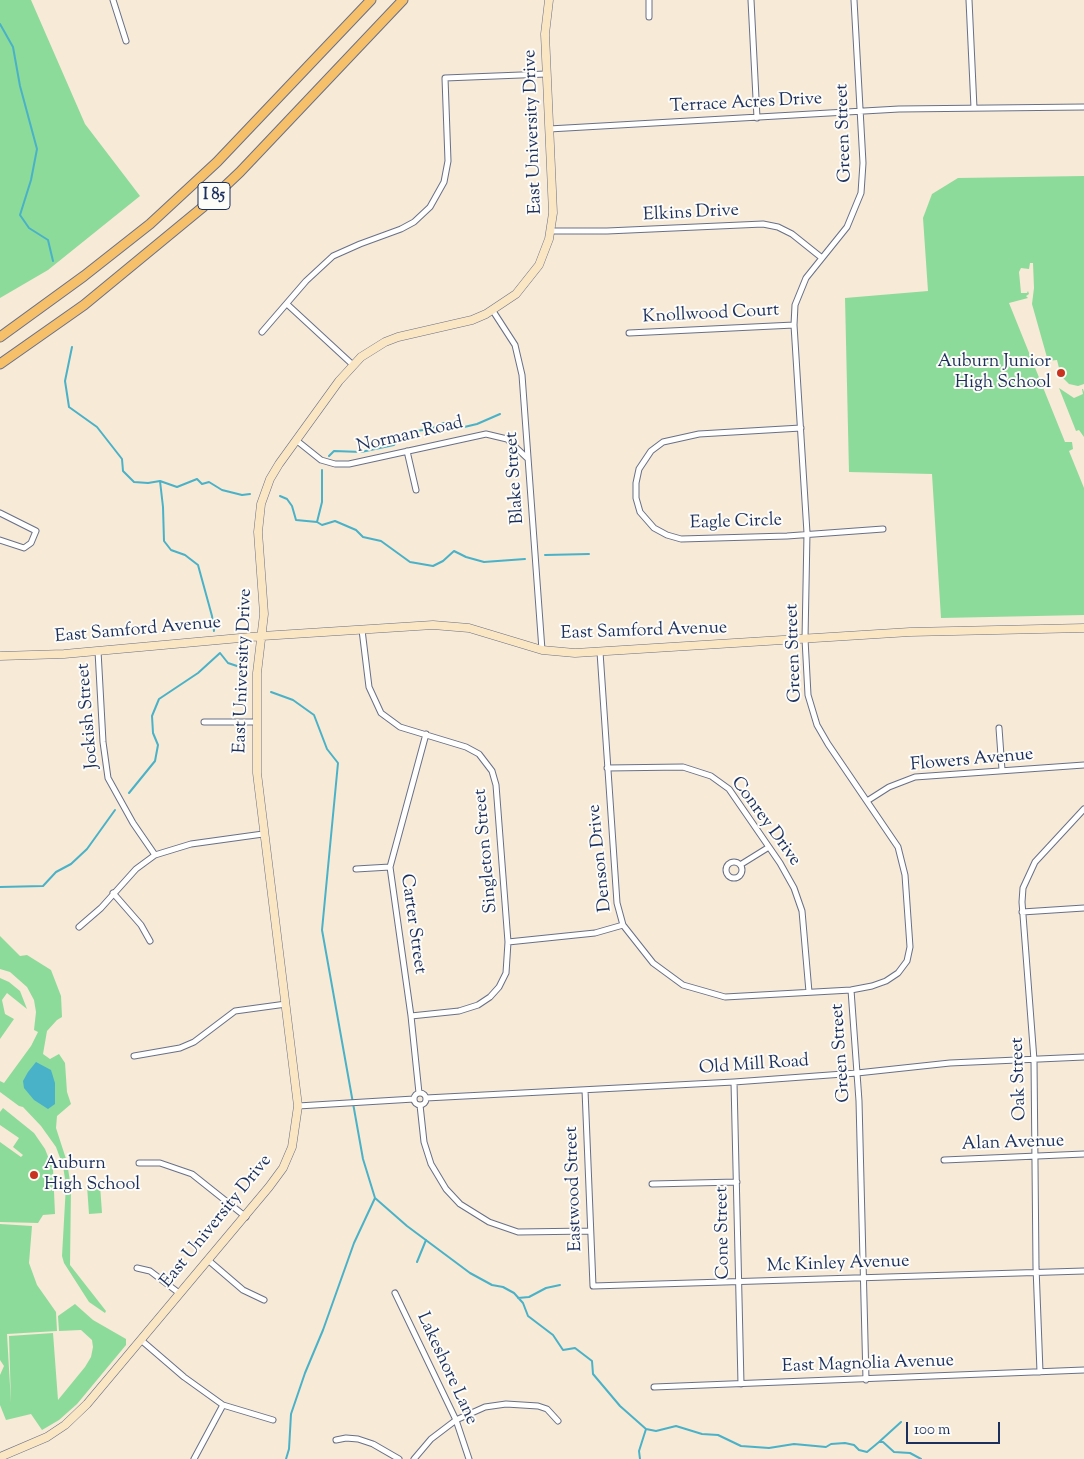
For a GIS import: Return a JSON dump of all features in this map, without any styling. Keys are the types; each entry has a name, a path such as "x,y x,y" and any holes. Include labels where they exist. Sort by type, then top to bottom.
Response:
{"highway":[{"name":"I 85","path":"0,337 84,276 150,224 218,162 371,0"},
{"name":"I 85","path":"0,364 91,300 203,207 240,172 403,0"}],"main road":[{"name":"East University Drive","path":"0,1457 46,1437 71,1420 87,1404 179,1293 246,1217 283,1168 296,1133 298,1106 258,787 256,673 264,608 258,532 259,513 270,479 296,440 353,365 385,342 472,320 493,310 516,294 534,273 543,257 551,230 553,204 545,34 549,0"},
{"name":"East Samford Avenue","path":"0,656 98,651 262,636 433,625 455,626 490,634 542,650 600,652 910,632 1084,628"}],"street":[{"path":"113,0 126,41"},
{"path":"648,0 649,17"},
{"path":"751,0 757,118"},
{"name":"Green Street","path":"854,0 862,163 861,193 848,227 822,258 800,291 795,305 794,326 806,534 805,639 808,695 811,710 828,744 898,847 904,868 910,947 907,961 898,973 886,981 851,990 857,1073 866,1380"},
{"path":"969,0 974,108"},
{"path":"262,332 288,305 306,281 333,256 360,244 401,230 414,222 430,207 444,182 448,161 445,78 546,74"},
{"name":"Terrace Acres Drive","path":"549,129 859,111 1084,107"},
{"name":"Elkins Drive","path":"551,230 607,232 762,224 778,227 792,234 822,258"},
{"path":"288,305 353,365"},
{"name":"Blake Street","path":"493,310 515,345 519,360 542,650"},
{"name":"Knollwood Court","path":"629,333 794,326"},
{"name":"Eagle Circle","path":"801,428 699,434 663,442 651,451 642,462 636,483 636,498 640,512 654,528 667,535 681,539 883,529"},
{"name":"Norman Road","path":"296,440 321,460 335,464 349,464 486,434 507,439 528,458"},
{"path":"406,451 416,490"},
{"path":"0,513 36,531 31,543 24,548 0,540"},
{"name":"Singleton Street","path":"362,630 367,680 377,707 393,724 466,747 479,754 492,771 496,785 508,942 506,974 499,987 490,997 472,1007 411,1016"},
{"name":"Jockish Street","path":"98,651 103,742 108,778 133,823 155,855"},
{"name":"Denson Drive","path":"600,652 614,887 623,925 652,963 664,974 696,991 725,998 739,998 851,990"},
{"path":"204,722 256,722"},
{"path":"999,728 1002,770"},
{"name":"Carter Street","path":"419,1093 411,1016 390,867 426,734"},
{"name":"Flowers Avenue","path":"867,801 896,784 916,778 1084,765"},
{"name":"Conrey Drive","path":"607,768 683,767 711,776 728,789 769,847 790,881 802,910 809,992"},
{"name":"Oak Street","path":"1040,1372 1036,1273 1034,1060 1022,912 1023,888 1035,862 1084,809"},
{"path":"79,928 101,908 136,869 155,855 191,844 263,834"},
{"path":"740,865 769,847"},
{"path":"356,869 390,867"},
{"path":"113,893 141,925 150,942"},
{"path":"1022,912 1084,908"},
{"path":"508,942 595,933 623,925"},
{"path":"134,1056 180,1048 194,1042 235,1011 286,1004"},
{"name":"Old Mill Road","path":"426,1098 734,1082 857,1073 950,1063 1084,1057"},
{"name":"Cone Street","path":"734,1082 741,1384"},
{"name":"Eastwood Street","path":"585,1090 593,1286"},
{"path":"298,1106 414,1099 419,1093 423,1093 426,1098 425,1103 420,1105"},
{"path":"414,1099 420,1105 424,1142 431,1164 442,1183 460,1204 489,1222 518,1232 590,1231"},
{"name":"Alan Avenue","path":"944,1160 1084,1154"},
{"path":"139,1163 160,1163 192,1174 246,1217"},
{"path":"652,1184 737,1182"},
{"path":"208,1260 243,1290 264,1300"},
{"path":"137,1268 150,1271 179,1293"},
{"name":"Mc Kinley Avenue","path":"593,1286 1084,1271"},
{"name":"Lakeshore Lane","path":"395,1293 456,1420 468,1459"},
{"path":"141,1340 184,1377 223,1405 273,1420"},
{"name":"East Magnolia Avenue","path":"654,1387 1084,1370"},
{"path":"414,1459 431,1439 456,1420 485,1408 522,1403 547,1409 558,1421"},
{"path":"194,1459 223,1405"},
{"path":"336,1440 346,1438 358,1439 373,1444 399,1459"}],"green space":[{"path":"0,0 31,0 85,124 140,196 48,270 0,298"},
{"path":"1084,176 1084,384 1078,386 1069,384 1061,376 1057,360 1048,361 1032,304 1034,288 1033,263 1030,263 1029,269 1021,268 1019,272 1021,293 1027,293 1028,291 1029,294 1026,296 1028,298 1009,303 1065,442 1072,442 1073,449 1069,451 1084,488 1084,615 941,618 932,474 849,472 845,298 928,291 923,218 932,194 958,178"},
{"path":"1059,388 1074,398 1083,394 1083,389 1084,437 1079,430 1076,431"},
{"path":"0,936 20,956 27,955 51,970 61,996 62,1017 47,1031 43,1054 50,1059 59,1054 65,1063 67,1092 71,1104 57,1116 56,1128 67,1162 71,1188 70,1265 106,1311 105,1313 89,1302 64,1263 62,1256 66,1185 63,1166 56,1147 41,1126 23,1107 0,1092 0,1081 4,1083 31,1046 38,1032 34,1030 36,1012 34,1000 27,987 10,972 0,969"},
{"path":"0,978 9,982 20,991 27,1009 7,993 2,1000 5,1014 14,1019 0,1039"},
{"path":"3,1108 34,1133 45,1149 53,1169 55,1214 43,1215 38,1223 0,1222 0,1142 21,1157 23,1155 13,1147 19,1138 0,1125 0,1112"},
{"path":"100,1185 102,1213 89,1214 87,1186"},
{"path":"0,1224 32,1226 29,1263 37,1285 56,1312 57,1331 7,1334 11,1403 9,1336 53,1333 58,1400 85,1367 91,1357 93,1347 92,1340 81,1330 59,1331 58,1316 75,1304 93,1320 126,1339 126,1345 77,1404 59,1420 42,1430 31,1414 6,1420 0,1405 0,1375 4,1366 0,1360"}],"water":[{"path":"36,1062 51,1070 55,1083 55,1104 48,1109 34,1100 24,1088 23,1081"}],"waterway":[{"path":"0,24 13,47 20,86 37,149 31,180 20,215 29,228 48,240 53,261"},
{"path":"72,347 65,381 69,407 97,427 122,459 123,471 134,482 148,483 160,481 164,541 171,550 185,555 198,565 212,616 214,631"},
{"path":"329,456 334,451 361,452 394,445 399,437 408,432 431,429 443,423 460,428 477,424 500,414"},
{"path":"317,522 322,502 322,470"},
{"path":"160,481 177,487 197,479 202,484 209,482 222,490 242,495 250,494"},
{"path":"280,496 287,499 292,506 296,520 317,522 322,525 335,521 356,530 363,537 381,541 410,562 433,566 443,561 454,551 466,557 484,562 525,559"},
{"path":"545,555 589,554"},
{"path":"129,793 155,761 158,745 153,733 152,716 159,699 198,673 220,653 228,663 246,669"},
{"path":"271,692 293,700 314,715 327,749 338,763 322,930 363,1159 375,1198 354,1243 291,1414 289,1449 286,1459"},
{"path":"0,887 43,886 56,872 71,864 87,849 115,810"},
{"path":"375,1198 407,1226 470,1273 492,1285 503,1287 514,1293 523,1303 528,1316 553,1335 563,1350 575,1348 592,1361 593,1374 620,1406 646,1429 656,1431 676,1426 702,1434 718,1435 741,1446 769,1448 794,1444 826,1447 831,1444 845,1443 854,1445 859,1450 867,1452 879,1442 883,1442 894,1452 910,1453 921,1459"},
{"path":"417,1262 426,1240"},
{"path":"518,1298 529,1297 546,1288 560,1285"},
{"path":"879,1442 901,1422"},
{"path":"640,1459 639,1451 646,1429"}],"place":[{"name":"Auburn Junior High School","path":"1061,373"},
{"name":"Auburn High School","path":"34,1175"}]}
